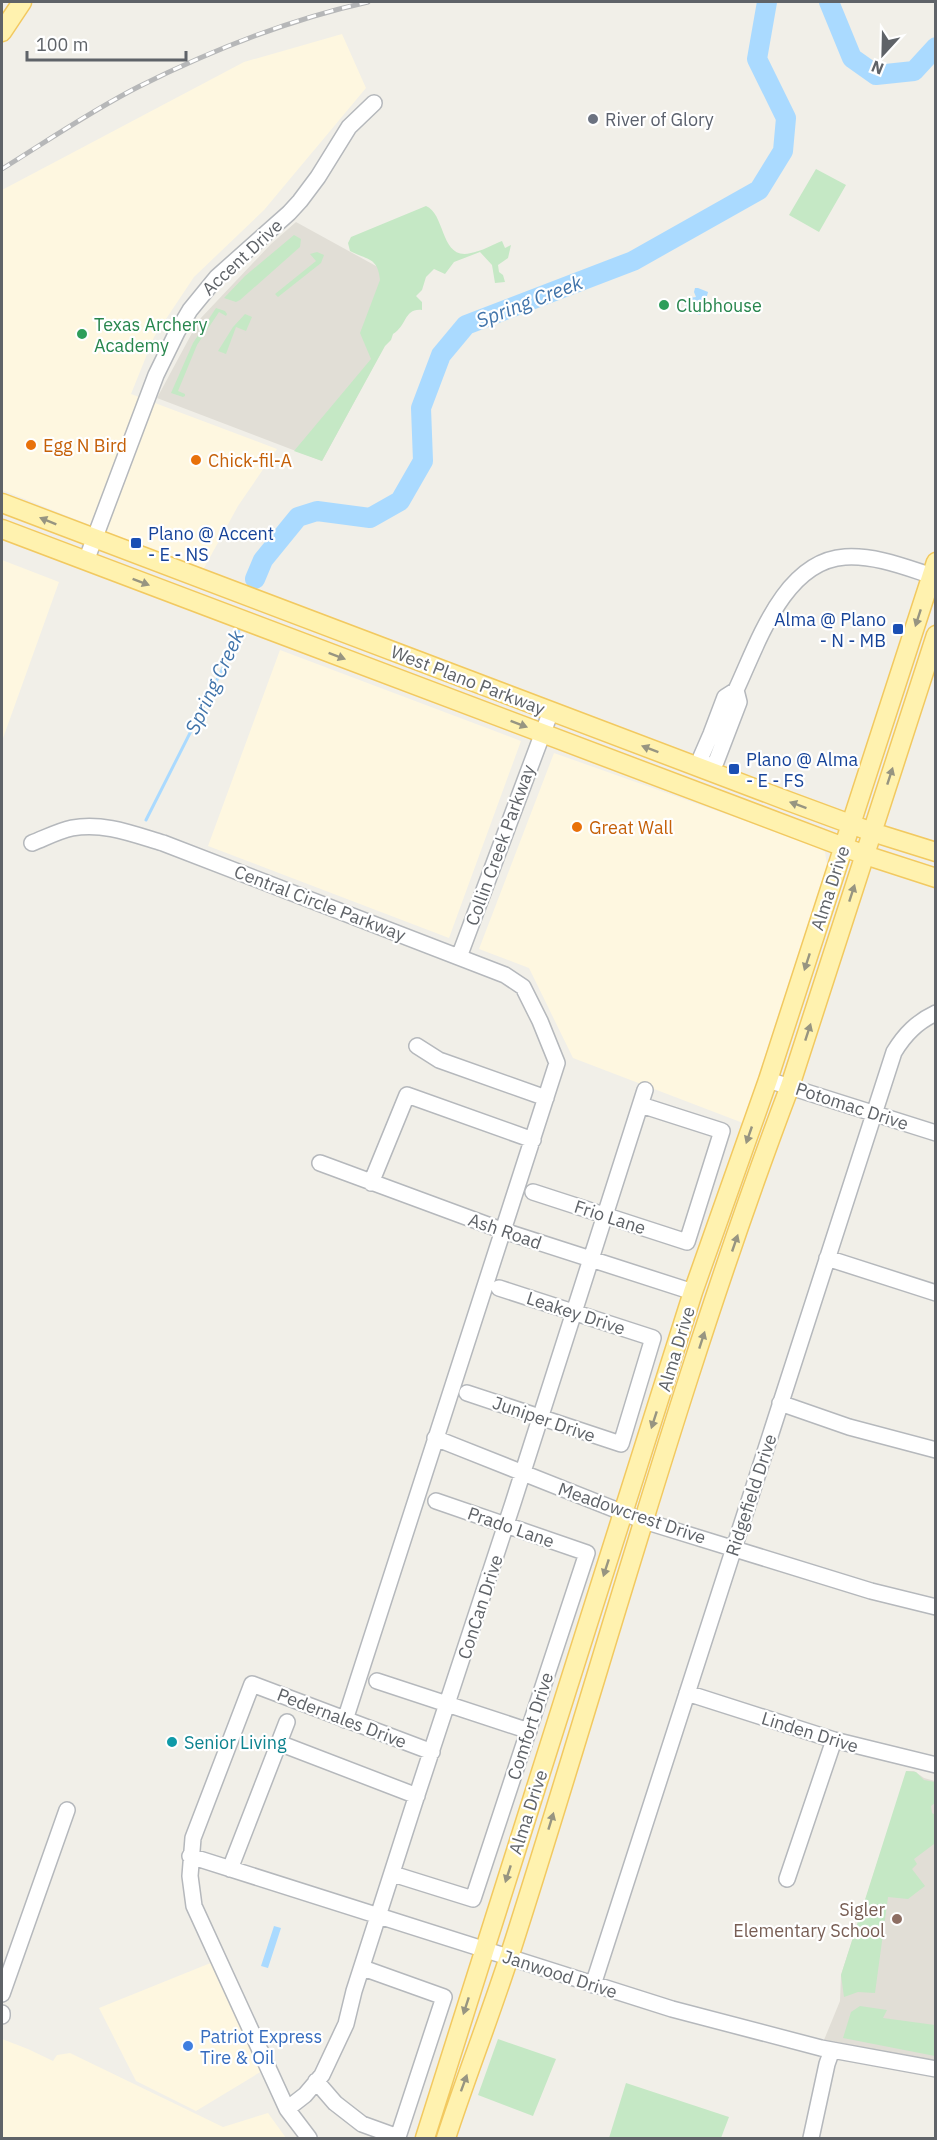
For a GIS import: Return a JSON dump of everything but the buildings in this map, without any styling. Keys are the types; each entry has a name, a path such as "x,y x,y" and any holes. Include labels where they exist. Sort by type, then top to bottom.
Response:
{"main road":[{"path":"2,32 22,2"},
{"name":"West Plano Parkway","path":"2,503 850,824 936,852"},
{"name":"West Plano Parkway","path":"2,529 843,847 936,878"},
{"name":"Alma Drive","path":"425,2139 693,1292 768,1080 934,572"},
{"path":"301,642 308,620"},
{"name":"Alma Drive","path":"446,2139 509,1957 723,1275 790,1086 936,635"}],"street":[{"name":"Accent Drive","path":"86,561 156,375 169,346 190,310 216,276 300,201 349,127 374,103"},
{"path":"696,791 704,769 702,757 725,697 736,690 774,610 792,585 807,571 822,561 845,557 870,558 934,572"},
{"name":"Collin Creek Parkway","path":"459,957 551,711"},
{"name":"Central Circle Parkway","path":"32,843 70,829 97,826 123,831 163,843 505,975 523,987 557,1063 546,1098"},
{"name":"Ridgefield Drive","path":"593,1985 894,1052 903,1036 931,1015"},
{"path":"345,1720 546,1098 439,1060 417,1046"},
{"name":"Potomac Drive","path":"768,1080 936,1133"},
{"path":"371,1183 407,1095 533,1140"},
{"name":"ConCan Drive","path":"287,2109 316,2082 333,2054 346,2024 378,1917 541,1419 643,1097 722,1131 687,1242"},
{"name":"Ash Road","path":"320,1163 504,1231 693,1292"},
{"name":"Frio Lane","path":"533,1192 687,1242"},
{"path":"827,1258 936,1293"},
{"name":"Leakey Drive","path":"499,1288 653,1338 621,1444"},
{"name":"Juniper Drive","path":"467,1393 621,1444"},
{"path":"780,1403 849,1427 936,1450"},
{"name":"Meadowcrest Drive","path":"435,1438 644,1521 871,1591 936,1607"},
{"name":"Prado Lane","path":"436,1501 587,1553"},
{"name":"Comfort Drive","path":"393,1874 473,1899 587,1553"},
{"path":"377,1681 528,1731"},
{"name":"Pedernales Drive","path":"190,1856 193,1838 252,1684 432,1752"},
{"name":"Linden Drive","path":"687,1693 834,1740 936,1765"},
{"path":"230,1869 287,1722"},
{"path":"787,1879 834,1740"},
{"path":"279,1743 417,1796"},
{"path":"2,1994 67,1810"},
{"path":"190,1856 194,1906 287,2109 309,2139"},
{"name":"Janwood Drive","path":"190,1856 593,1985 750,2031 832,2050 936,2069"},
{"path":"316,2082 335,2103 362,2124 398,2137 444,1997 363,1968"},
{"path":"811,2139 832,2050"}],"shaded area":[{"path":"342,34 366,88 264,210 194,277 154,337 131,394 277,449 238,506 203,570 2,490 2,190 244,62"},
{"path":"296,222 416,288 322,461 157,398 199,320 271,244"},
{"path":"2,560 59,582 2,741"},
{"path":"280,650 521,741 449,938 208,846"},
{"path":"554,753 816,846 825,852 827,865 743,1123 573,1058 529,968 479,949"},
{"name":"Sigler Elementary School","path":"907,1771 914,1771 924,1778 935,1781 935,2061 824,2040 840,2001 841,1975"},
{"path":"213,1962 262,2071 196,2111 136,2081 99,2008"},
{"path":"2,2039 53,2061 57,2055 70,2053 223,2127 268,2113 286,2138 2,2138"}],"green space":[{"path":"816,169 846,185 819,232 789,215"},
{"path":"426,206 437,218 448,244 461,254 475,252 502,241 505,248 511,245 508,258 498,265 505,282 495,283 492,265 480,252 454,262 445,274 434,269 426,277 422,290 416,296 422,302 422,310 412,312 385,346 322,461 294,451 371,359 360,333 380,280 379,273 371,260 350,251 348,243 351,237"},
{"path":"294,235 301,239 300,247 240,300 236,302 224,298 245,276"},
{"path":"317,252 324,255 321,263 278,297 275,294 316,261 310,254"},
{"path":"216,308 227,314 226,316 219,312 197,345 178,391 185,396 171,393 193,343"},
{"path":"245,314 252,317 246,331 236,327 226,354 218,351 233,327"},
{"path":"906,1771 916,1772 924,1780 935,1782 935,1803 931,1806 932,1813 935,1815 935,1845 914,1859 917,1864 912,1869 925,1886 908,1899 888,1897 875,1993 858,1992 844,1997 841,1975"},
{"path":"860,2006 887,2010 883,2018 935,2025 935,2056 843,2038 851,2012"},
{"path":"498,2039 556,2059 533,2116 478,2095"},
{"path":"626,2083 729,2117 721,2138 609,2138"}],"water":[{"path":"695,288 708,292 700,315 685,309 689,298 696,297"},
{"path":"274,1926 281,1928 268,1968 261,1966"}],"waterway":[{"name":"Spring Creek","path":"255,579 263,560 298,517 317,511 370,518 400,501 423,461 421,408 441,355 466,325 633,261 759,190 783,151 786,118 757,59 767,2"},
{"path":"829,2 852,58 876,75 914,71 936,47"},
{"name":"Spring Creek","path":"251,592 255,579"},
{"name":"Spring Creek","path":"146,820 233,648 240,627"}],"railway":[{"path":"2,169 103,106 194,61 279,27 368,2"}],"place":[{"name":"River of Glory","path":"593,119"},
{"name":"Clubhouse","path":"664,305"},
{"name":"Texas Archery Academy","path":"82,334"},
{"name":"Egg N Bird","path":"31,445"},
{"name":"Chick-fil-A","path":"196,460"},
{"name":"Plano @ Accent - E - NS","path":"136,543"},
{"name":"Alma @ Plano - N - MB","path":"898,629"},
{"name":"Plano @ Alma - E - FS","path":"734,769"},
{"name":"Great Wall","path":"577,827"},
{"name":"Senior Living","path":"172,1742"},
{"name":"Sigler Elementary School","path":"897,1919"},
{"name":"Patriot Express Tire & Oil","path":"188,2046"}]}
